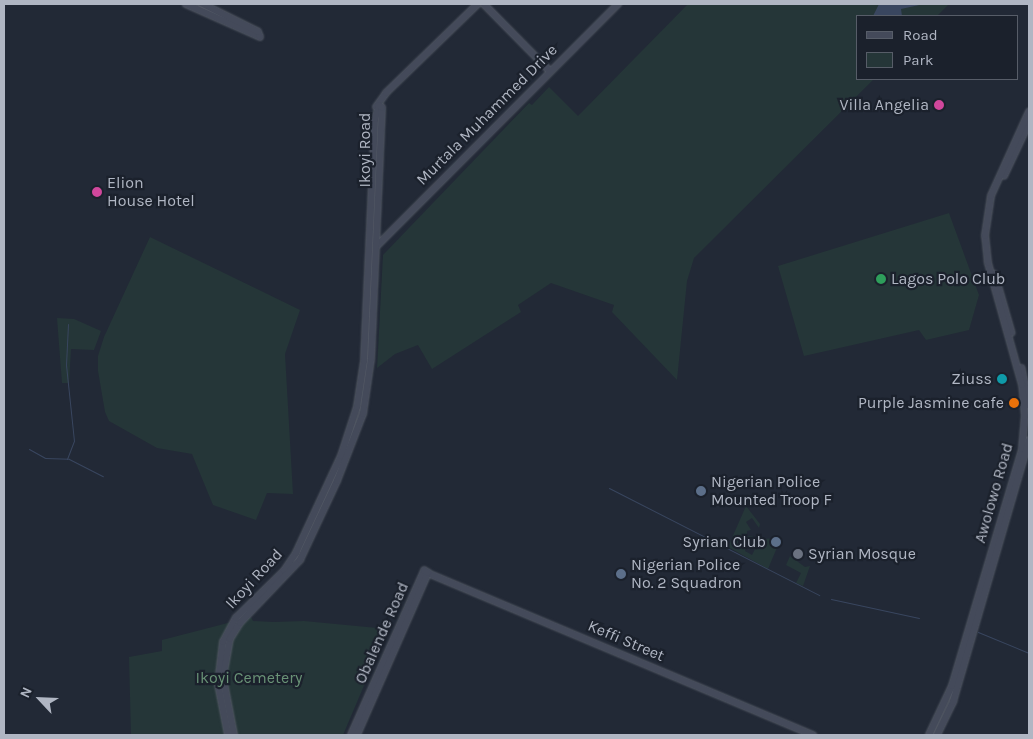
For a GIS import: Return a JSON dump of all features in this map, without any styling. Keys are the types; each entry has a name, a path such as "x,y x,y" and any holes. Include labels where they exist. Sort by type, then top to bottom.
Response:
{"main road":[{"path":"186,4 260,37 258,32 202,4"},
{"path":"379,108 391,90 478,4"},
{"path":"484,4 550,70"},
{"name":"Murtala Muhammed Drive","path":"377,247 550,70 618,4"},
{"name":"Ikoyi Road","path":"234,735 223,678 230,639 244,618 300,560 360,426 370,370 377,247 379,108"},
{"name":"Ikoyi Road","path":"228,735 218,684 223,642 236,618 284,571 296,553 352,426 364,361 379,108"},
{"name":"Awolowo Road","path":"929,735 952,686 1022,450 1025,417 1022,385 992,279 985,236 991,196 1029,112"},
{"path":"1029,123 995,197 988,232 991,262 1027,386 1029,405"},
{"path":"377,232 387,236"},
{"path":"370,250 377,247"},
{"name":"Awolowo Road","path":"937,735 954,702 1029,442"},
{"name":"Obalende Road","path":"351,735 424,571 428,573 357,735"},
{"name":"Keffi Street","path":"428,573 813,735"}],"green space":[{"path":"688,4 949,4 938,15 856,15 856,80 873,80 694,258 687,281 677,380 612,312 614,305 551,283 518,305 521,312 432,369 418,345 395,354 377,368 383,255 529,103 532,105 549,87 578,116"},
{"name":"Lagos Polo Club","path":"949,213 979,295 969,330 926,340 919,330 804,356 778,266"},
{"path":"150,237 300,310 285,354 293,494 267,493 256,520 213,505 192,454 157,448 109,421 105,412 98,371 98,356 104,337"},
{"path":"57,318 74,319 101,331 94,350 71,349 69,383 62,383"},
{"path":"746,506 760,524 759,528 752,518 746,522 751,530 747,531 747,536 753,536 750,542 744,539 742,543 747,546 745,551 752,555 760,539 781,538 768,569 728,547"},
{"path":"790,556 805,567 810,566 803,586 796,583 801,573 786,565"},
{"name":"Ikoyi Cemetery","path":"251,617 253,621 304,621 388,629 343,735 131,735 129,657 162,651 162,640"}],"water":[{"path":"879,4 924,4 901,9 902,15 874,15"}],"waterway":[{"path":"67,459 74,441 66,365 68,324"},
{"path":"29,449 45,458 69,459 103,476"},
{"path":"609,488 819,595"},
{"path":"831,599 919,618"},
{"path":"978,632 1029,653"}],"place":[{"name":"Villa Angelia","path":"939,105"},
{"name":"Elion House Hotel","path":"97,192"},
{"name":"Lagos Polo Club","path":"881,279"},
{"name":"Ziuss","path":"1002,379"},
{"name":"Purple Jasmine cafe","path":"1014,403"},
{"name":"Nigerian Police Mounted Troop F","path":"701,491"},
{"name":"Syrian Club","path":"776,542"},
{"name":"Syrian Mosque","path":"798,554"},
{"name":"Nigerian Police No. 2 Squadron","path":"621,574"}]}
